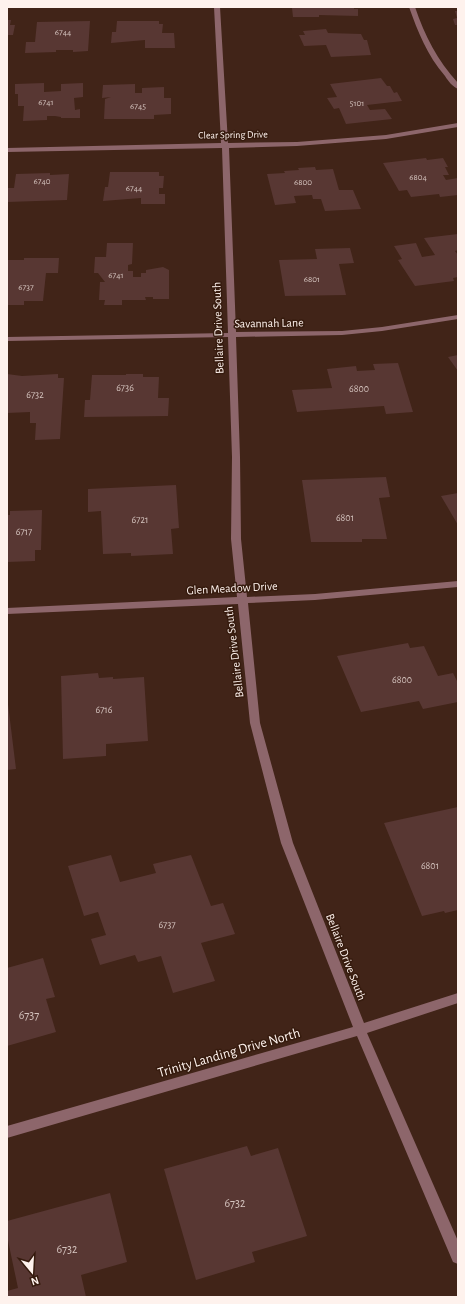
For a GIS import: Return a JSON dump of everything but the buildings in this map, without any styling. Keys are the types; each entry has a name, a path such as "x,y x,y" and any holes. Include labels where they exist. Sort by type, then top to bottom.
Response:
{"street":[{"name":"Bellaire Drive South","path":"217,7 225,145 236,458 236,539 241,601 255,722 285,835 360,1030 458,1257"},
{"path":"412,7 426,46 439,67 458,87"},
{"name":"Clear Spring Drive","path":"7,150 297,144 386,137 458,125"},
{"name":"Savannah Lane","path":"7,339 342,333 382,329 458,317"},
{"name":"Glen Meadow Drive","path":"7,611 315,597 458,584"},
{"name":"Trinity Landing Drive North","path":"7,1132 360,1030 458,998"}]}
